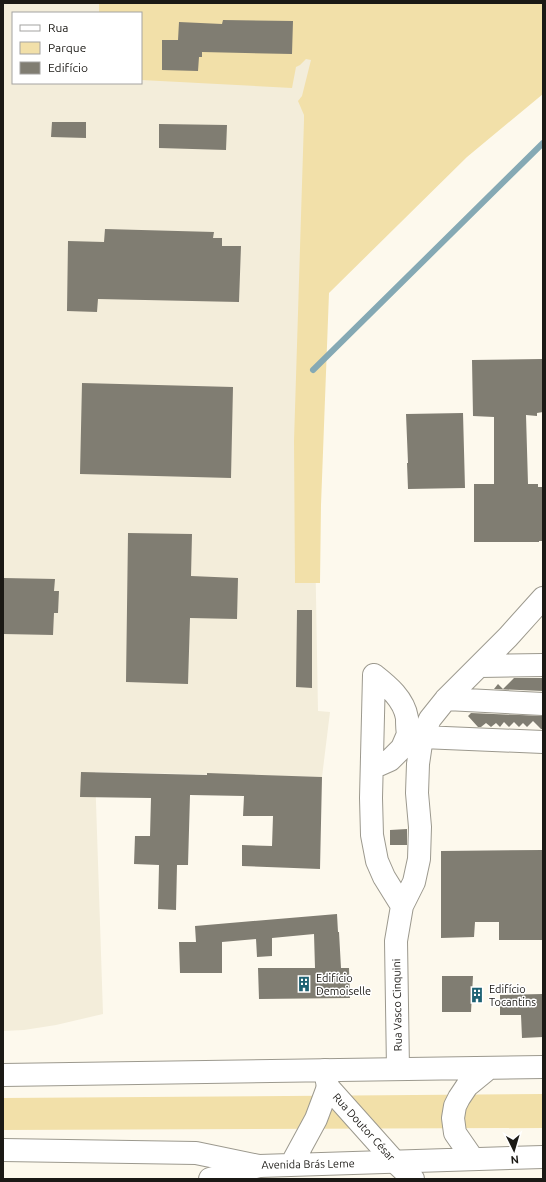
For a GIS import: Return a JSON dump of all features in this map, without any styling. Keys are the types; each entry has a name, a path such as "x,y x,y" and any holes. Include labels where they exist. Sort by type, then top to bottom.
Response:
{"street":[{"path":"372,768 390,760 415,736 446,699 480,666 533,622 543,598"},
{"path":"480,666 543,665"},
{"path":"402,906 384,878 377,861 372,835 374,675 387,685 398,698 415,736"},
{"path":"446,699 543,704"},
{"path":"415,736 543,742"},
{"name":"Rua Vasco Cinquini","path":"398,1069 396,941 402,906 414,882 420,858 420,827 417,793 418,764 415,736"},
{"path":"3,1075 326,1079 398,1069 542,1066"},
{"path":"472,1159 455,1133 453,1118 455,1106 467,1086 488,1068"},
{"path":"293,1170 316,1119 326,1079"},
{"name":"Rua Doutor César","path":"326,1079 395,1162 413,1179"},
{"name":"Avenida Brás Leme","path":"3,1150 196,1153 259,1166 293,1170 395,1162 543,1157"},
{"path":"210,1179 259,1166"}],"shaded area":[{"path":"3,3 543,3 310,252 318,711 330,712 322,777 95,772 103,1014 56,1025 24,1030 3,1031"}],"green space":[{"path":"99,3 543,3 543,94 467,157 329,293 321,505 320,583 295,583 294,441 304,120 304,115 298,101 302,96 311,60 306,59 296,67 292,88 142,80 142,12 99,12"},
{"path":"543,1094 543,1128 3,1130 3,1098"}],"building":[{"path":"223,20 293,21 292,54 202,52 202,57 199,57 198,71 162,70 162,40 178,40 179,22 222,24"},
{"path":"52,122 86,122 86,138 51,137"},
{"path":"159,124 227,125 226,150 159,148"},
{"path":"105,229 214,232 213,238 222,238 222,246 241,246 239,302 98,299 97,312 67,311 68,241 104,242"},
{"path":"543,359 543,412 537,413 537,416 526,415 528,484 538,484 538,487 543,487 543,541 474,542 474,484 494,484 494,417 473,416 472,360"},
{"path":"82,383 233,387 231,478 80,474"},
{"path":"463,413 465,488 408,489 406,414"},
{"path":"128,533 192,534 191,576 238,578 237,619 190,618 188,684 126,682"},
{"path":"3,578 55,579 54,591 59,591 58,613 54,613 53,635 3,634"},
{"path":"297,610 312,610 312,688 296,687"},
{"path":"514,678 543,678 543,691 494,689 498,684 503,689"},
{"path":"471,713 543,716 543,729 541,729 533,721 527,727 523,723 519,727 514,722 509,727 504,722 500,727 496,723 491,727 486,723 481,727 478,727 468,716"},
{"path":"81,772 207,775 207,773 322,777 320,869 242,866 242,845 272,846 273,816 243,816 244,796 190,795 188,865 177,865 176,910 158,909 159,865 134,864 135,836 150,836 151,798 80,797"},
{"path":"407,829 407,845 390,845 390,830"},
{"path":"543,850 543,940 499,940 499,922 475,922 474,937 441,938 441,851"},
{"path":"337,914 341,968 349,968 350,998 259,999 258,968 315,968 314,934 272,938 272,956 257,957 256,939 222,942 222,973 180,973 179,942 196,942 195,926"},
{"path":"442,976 473,976 471,1012 442,1012"},
{"path":"543,994 543,1037 522,1038 521,1015 500,1015 500,995"}],"waterway":[{"path":"313,370 543,143"}],"place":[{"name":"Edifício Demoiselle","path":"304,984"},
{"name":"Edifício Tocantins","path":"477,995"}]}
